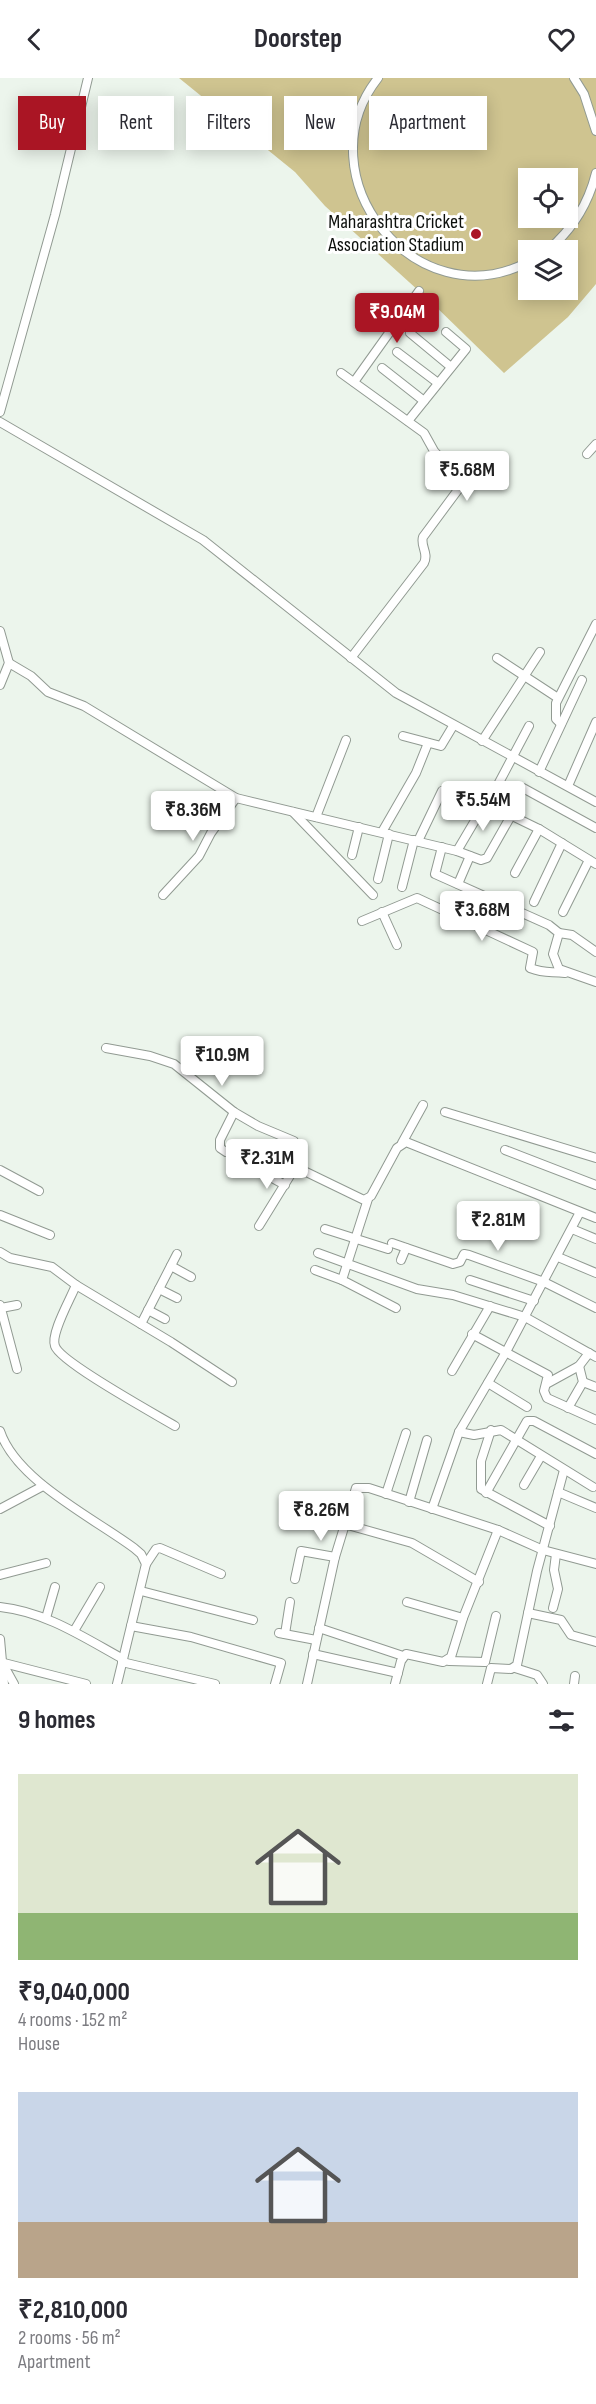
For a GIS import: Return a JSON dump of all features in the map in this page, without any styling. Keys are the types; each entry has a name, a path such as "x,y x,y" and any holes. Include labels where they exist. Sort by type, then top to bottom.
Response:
{"street":[{"path":"0,411 55,215 87,78"},
{"path":"378,78 361,109 354,134 353,160 357,185 367,209 381,230 399,248 414,258 445,271 470,275 496,273 518,265"},
{"path":"574,78 584,94 596,131"},
{"path":"560,240 579,217 591,194 596,173"},
{"path":"354,382 419,291"},
{"path":"408,421 466,349 446,332"},
{"path":"410,333 452,367"},
{"path":"397,352 438,383"},
{"path":"382,368 424,401"},
{"path":"341,373 424,433 434,451 463,480 463,486 423,537 422,541 427,556 424,563 351,658"},
{"path":"0,422 203,540 396,693 596,802"},
{"path":"587,454 596,445"},
{"path":"561,724 555,712 558,698 596,624"},
{"path":"0,631 9,663 0,685"},
{"path":"482,741 540,652"},
{"path":"497,658 522,677 558,698"},
{"path":"9,663 31,676 48,692 84,706 236,798 386,833 485,860 512,814"},
{"path":"539,772 582,680"},
{"path":"568,786 593,736 596,722"},
{"path":"403,736 441,746 445,744 453,726"},
{"path":"485,809 529,726"},
{"path":"316,817 346,740"},
{"path":"378,879 386,833 416,773 428,743"},
{"path":"523,788 596,828"},
{"path":"402,887 416,841 442,792"},
{"path":"163,895 200,856 211,833 236,798"},
{"path":"457,851 480,812 496,808 512,814 592,862 564,912"},
{"path":"292,811 373,895"},
{"path":"352,855 359,827"},
{"path":"515,873 538,829"},
{"path":"534,902 562,843"},
{"path":"442,847 435,874 549,925 559,933 572,935 596,952"},
{"path":"458,884 470,856"},
{"path":"362,921 412,899 423,900 533,952 530,968 548,974 565,973 595,980"},
{"path":"382,912 397,945"},
{"path":"559,933 553,954 559,969 565,973"},
{"path":"106,1048 150,1056 174,1064 234,1112 258,1126 294,1141 296,1166 259,1226"},
{"path":"342,1280 368,1199 423,1105"},
{"path":"226,1152 220,1148 220,1140 234,1112"},
{"path":"446,1112 596,1158"},
{"path":"402,1143 410,1143 596,1218"},
{"path":"505,1150 596,1185"},
{"path":"247,1164 285,1185"},
{"path":"296,1166 364,1200 368,1199"},
{"path":"0,1170 39,1191"},
{"path":"432,1509 459,1432 506,1352 580,1212"},
{"path":"0,1215 50,1235"},
{"path":"325,1229 355,1239 406,1248 453,1264 460,1262 464,1254 469,1255 544,1282 596,1308"},
{"path":"572,1229 596,1239"},
{"path":"401,1260 406,1248"},
{"path":"0,1252 10,1258 45,1263 76,1285 232,1382"},
{"path":"318,1253 417,1289 453,1295 525,1317 593,1355 579,1366 548,1383"},
{"path":"141,1324 177,1254"},
{"path":"558,1257 596,1273"},
{"path":"171,1266 191,1277"},
{"path":"315,1270 342,1280 396,1308"},
{"path":"470,1280 534,1301"},
{"path":"76,1285 58,1326 55,1348 76,1366 175,1426"},
{"path":"159,1288 177,1298"},
{"path":"17,1305 1,1306 3,1325 17,1369"},
{"path":"452,1371 490,1306"},
{"path":"148,1310 165,1319"},
{"path":"472,1334 548,1375 544,1395 596,1420"},
{"path":"568,1408 584,1382 579,1366"},
{"path":"584,1382 596,1387"},
{"path":"488,1383 527,1407"},
{"path":"486,1493 525,1424 530,1420 596,1454"},
{"path":"459,1432 474,1435 491,1430 501,1430 593,1487"},
{"path":"491,1430 479,1483 486,1493 550,1526"},
{"path":"0,1431 9,1453 18,1464 43,1486 134,1548 146,1564"},
{"path":"386,1494 406,1433"},
{"path":"409,1502 427,1440"},
{"path":"524,1485 541,1456"},
{"path":"515,1668 564,1470"},
{"path":"0,1509 43,1486"},
{"path":"307,1684 335,1557 356,1488 386,1494 498,1530 543,1550 596,1564"},
{"path":"558,1492 596,1508"},
{"path":"345,1524 412,1544 479,1582"},
{"path":"448,1661 498,1530"},
{"path":"117,1684 146,1564 156,1549 160,1548 221,1574"},
{"path":"295,1579 302,1551 335,1557"},
{"path":"553,1608 558,1589 554,1570 556,1554"},
{"path":"0,1575 46,1563"},
{"path":"46,1618 56,1587"},
{"path":"74,1631 100,1587"},
{"path":"141,1591 254,1620"},
{"path":"290,1602 282,1633 316,1640"},
{"path":"407,1602 463,1618"},
{"path":"0,1607 21,1609 46,1618 74,1631 123,1660 215,1684"},
{"path":"528,1613 561,1620 571,1635 596,1642"},
{"path":"319,1628 403,1656 409,1654 443,1662 479,1664 485,1662 496,1616"},
{"path":"131,1626 191,1637 281,1663 275,1684"},
{"path":"0,1639 4,1684"},
{"path":"313,1654 398,1673"},
{"path":"395,1684 403,1656"},
{"path":"1,1662 14,1684"},
{"path":"1,1662 86,1684"},
{"path":"487,1684 491,1668 515,1668 537,1676 543,1684"}],"shaded area":[{"name":"Maharashtra Cricket Association Stadium","path":"179,78 596,78 596,284 568,317 504,373 430,301 325,206 295,172 268,150 272,150 272,96 201,96"}],"place":[{"name":"Maharashtra Cricket Association Stadium","path":"476,234"}]}
